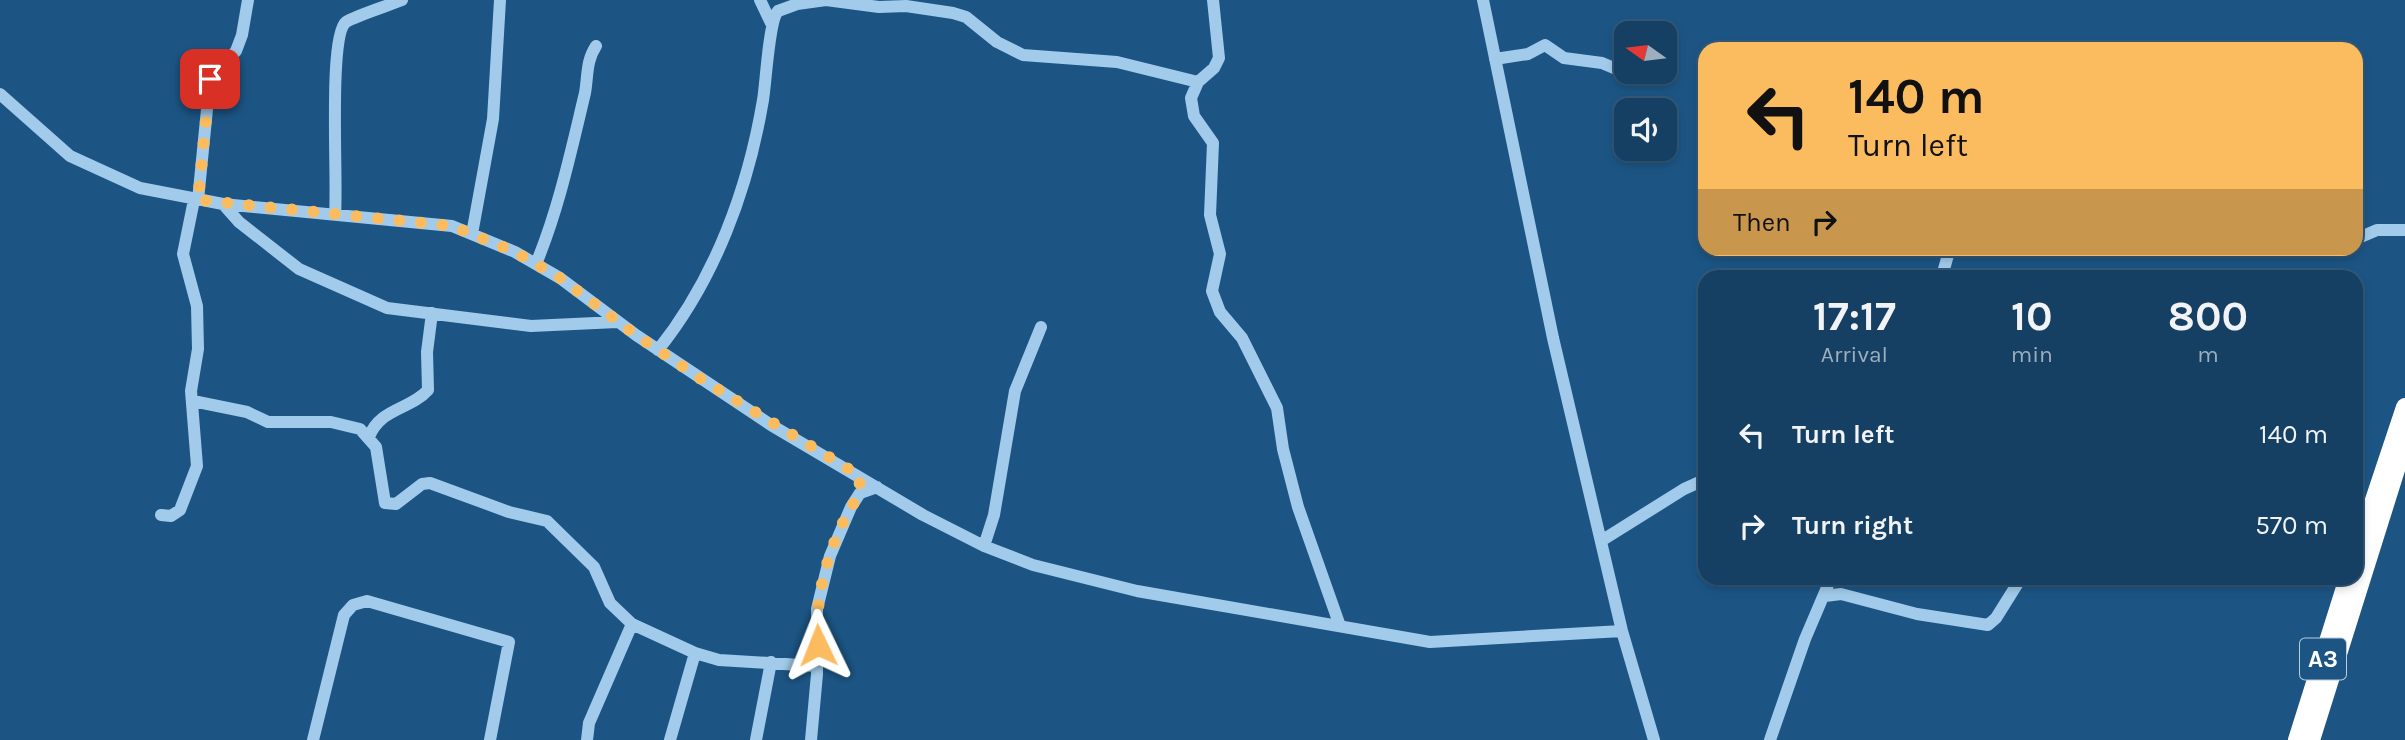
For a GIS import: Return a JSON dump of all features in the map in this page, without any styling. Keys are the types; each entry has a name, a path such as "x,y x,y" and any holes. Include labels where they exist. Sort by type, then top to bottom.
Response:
{"highway":[{"path":"2363,533 2405,408"},
{"name":"A3","path":"2363,575 2405,442"},
{"name":"A3","path":"2297,740 2346,585"},
{"name":"A3","path":"2311,740 2360,585"}],"street":[{"path":"161,515 171,516 180,510 195,473 191,391 198,349 197,306 183,254 196,200 210,79 236,51 243,35 248,0"},
{"path":"335,215 338,162 334,72 338,37 346,22 402,0"},
{"path":"472,234 493,120 500,0"},
{"path":"658,350 697,296 733,213 763,101 772,45 771,23 760,0"},
{"path":"771,23 778,11 797,4 826,0 879,7 906,6 966,17 997,42 1023,55 1117,62 1198,82"},
{"path":"1213,0 1219,58 1214,68 1198,82 1191,105 1194,116 1213,143 1210,215 1220,254 1212,291 1220,312 1242,338 1277,408 1283,449 1298,507 1340,626"},
{"path":"1483,0 1553,338 1622,631 1654,740"},
{"path":"1495,60 1528,54 1545,45 1564,58 1602,63 1614,68"},
{"path":"536,264 562,194 586,89 586,71 596,46"},
{"path":"0,94 57,146 91,168 140,188 223,204 452,226 472,234 536,264 771,425 923,516 984,546 1033,565 1138,591 1430,642 1622,631"},
{"path":"223,204 239,222 305,273 387,308 488,323 531,326 617,321"},
{"path":"2363,236 2377,230 2405,230"},
{"path":"368,432 391,411 416,400 428,390 427,352 432,313"},
{"path":"984,546 994,515 1015,391 1041,327"},
{"path":"193,401 247,412 268,422 331,422 368,432"},
{"path":"368,432 378,455 385,503 396,504 422,484 430,483 509,513 545,520 594,567 610,603 632,624 695,653 733,662 817,666"},
{"path":"811,740 817,666 817,609 837,537 860,493 860,476"},
{"path":"1601,541 1698,483"},
{"path":"860,493 877,487"},
{"path":"1770,740 1805,639 1829,585"},
{"path":"1825,596 1841,594 1929,617 1988,625 1996,618 2017,585"},
{"path":"313,740 344,615 353,605 367,601 509,642 490,740"},
{"path":"587,740 589,723 632,624"},
{"path":"670,740 695,653"},
{"path":"756,740 771,662"}],"route":[{"path":"210,79 198,200 452,226 515,252 560,278 636,335 771,425 860,476 860,493 843,523 830,556 817,609 818,645"}]}
